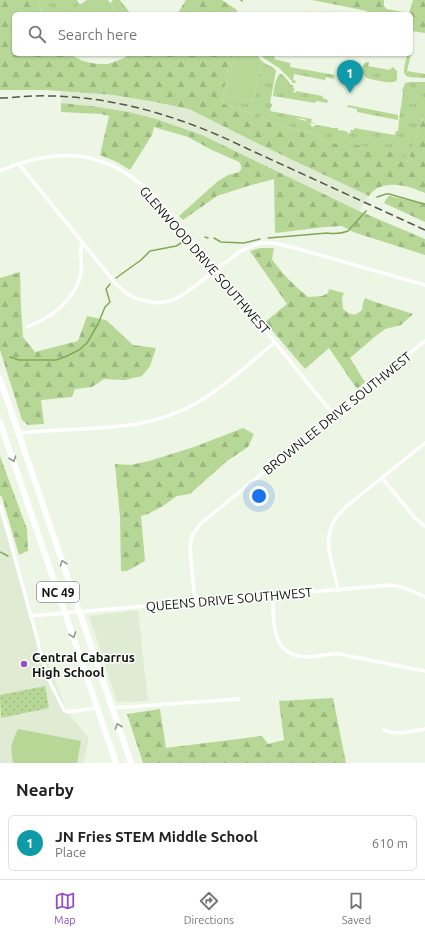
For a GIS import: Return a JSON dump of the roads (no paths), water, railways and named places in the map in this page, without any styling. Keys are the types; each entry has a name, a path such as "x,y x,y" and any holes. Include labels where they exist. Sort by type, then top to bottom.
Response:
{"highway":[{"name":"NC 49","path":"0,379 131,763"},
{"name":"NC 49","path":"0,422 116,763"}],"street":[{"name":"GLENWOOD DRIVE SOUTHWEST","path":"0,171 28,161 66,155 83,156 99,160 132,177 152,193 217,270 334,415"},
{"path":"19,164 116,284 133,298 163,303 175,299 217,270 239,252 248,247 261,243 273,243 295,248 425,285"},
{"path":"27,327 59,310 75,289 81,273 80,248 83,242"},
{"name":"BROWNLEE DRIVE SOUTHWEST","path":"195,602 190,547 195,530 200,524 425,341"},
{"path":"19,433 134,425 149,422 185,408 208,396 275,342"},
{"path":"338,590 329,544 329,535 332,524 346,506 425,443"},
{"path":"382,478 415,518 425,526"},
{"path":"0,506 48,678 64,710 67,712 97,708"},
{"name":"QUEENS DRIVE SOUTHWEST","path":"30,616 396,585 407,588 425,597"},
{"path":"272,596 276,637 280,645 290,653 297,656 313,657 325,654 339,654 424,671"},
{"path":"112,708 239,699"},
{"path":"384,730 397,734 425,729"}],"waterway":[{"path":"377,197 389,194 425,204"},
{"path":"268,238 343,233 348,231 366,211"},
{"path":"214,238 221,242 244,243 260,239"},
{"path":"116,278 141,260 150,251 176,246 181,243 183,239"},
{"path":"10,357 19,360 56,360 79,350 87,343 98,324 105,307 110,302 106,289 110,284"},
{"path":"0,552 8,556"}],"railway":[{"path":"0,98 62,96 90,99 117,103 171,117 223,137 425,230"}],"place":[{"name":"JN Fries STEM Middle School","path":"350,93"},
{"name":"Central Cabarrus High School","path":"24,664"}]}
